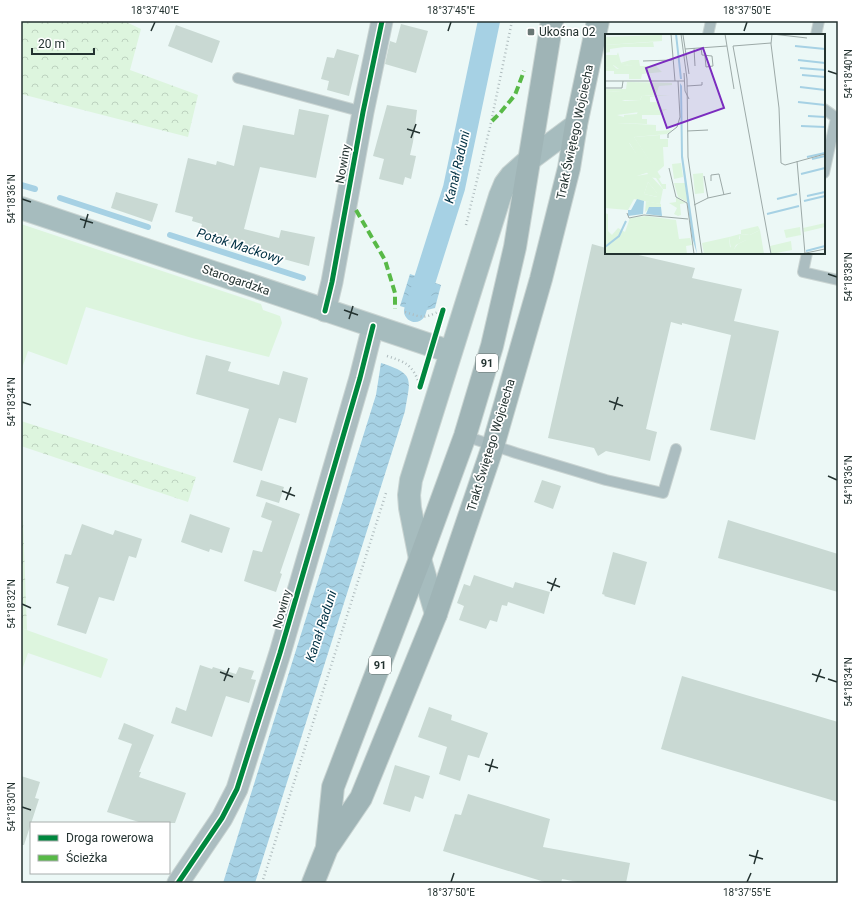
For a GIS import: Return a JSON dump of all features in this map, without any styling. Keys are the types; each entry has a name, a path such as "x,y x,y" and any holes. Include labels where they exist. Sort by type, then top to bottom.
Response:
{"main road":[{"name":"Trakt Świętego Wojciecha","path":"327,848 333,787 465,436 492,346 512,261 552,21"},
{"name":"Trakt Świętego Wojciecha","path":"313,883 327,848 361,798 436,614 493,446 542,279 569,168 576,125 598,21"},
{"path":"436,614 420,559 410,508 409,495 411,480 441,349 505,184 511,176 529,160 576,125"},
{"name":"Starogardzka","path":"21,208 441,349"}],"street":[{"name":"Nowiny","path":"325,311 332,282 363,112 382,21"},
{"name":"Nowiny","path":"178,883 222,818 237,789 284,638 360,378 373,326"}],"lane":[{"path":"708,34 711,21"},
{"path":"816,34 818,21"},
{"path":"238,78 363,112"},
{"path":"825,110 837,118 825,169"},
{"path":"807,254 803,272 838,280"},
{"path":"465,436 493,446 606,480 663,493 676,449"}],"path":[{"path":"465,230 490,127 512,21"},
{"path":"422,317 427,317 442,312"},
{"path":"420,387 441,349"},
{"path":"384,355 407,363 416,375 420,387"},
{"path":"262,883 386,492"}],"green space":[{"path":"21,21 124,21 141,29 130,70 198,95 188,137 21,94"},
{"path":"21,224 261,304 263,310 280,316 282,323 269,357 192,338 86,307 67,365 28,351 21,371"},
{"path":"21,421 196,477 188,502 21,446"},
{"path":"21,520 23,520 27,630 21,628"},
{"path":"21,628 108,659 101,678 28,653 21,673"}],"water":[{"path":"410,274 441,285 435,308 419,312 400,306"},
{"path":"381,363 400,371 408,379 409,385 405,411 255,883 223,883 376,395"}],"building":[{"path":"401,24 428,31 416,73 385,64 390,41 396,43"},
{"path":"176,25 220,41 212,63 168,46"},
{"path":"337,49 359,55 349,96 327,90 329,81 321,79 327,57 334,58"},
{"path":"387,105 417,110 410,155 416,156 411,179 405,177 403,185 379,179 384,159 373,156"},
{"path":"299,109 329,115 316,178 260,167 244,229 279,238 281,230 315,237 309,266 199,236 202,224 192,221 193,217 175,212 188,158 216,165 217,161 234,166 243,125 294,135"},
{"path":"116,192 158,204 152,222 111,208"},
{"path":"592,244 605,248 605,254 634,254 695,268 692,278 742,289 734,321 779,331 755,440 710,430 731,335 682,323 682,325 671,322 646,429 657,432 650,461 606,451 598,456 594,448 548,438"},
{"path":"206,355 231,362 228,371 279,385 283,371 308,378 296,423 279,418 262,471 233,462 249,409 196,394"},
{"path":"261,480 284,487 279,503 256,496"},
{"path":"542,480 561,486 553,509 534,502"},
{"path":"266,502 300,514 280,573 282,574 276,592 244,581 253,550 262,552 272,521 261,517"},
{"path":"190,514 230,528 222,553 210,549 209,552 181,542"},
{"path":"728,520 838,554 838,592 718,558"},
{"path":"82,524 113,535 115,530 142,539 136,558 129,556 114,601 99,597 86,634 57,625 69,587 56,583 65,554 71,555"},
{"path":"613,552 647,562 635,605 604,596 605,595 602,594"},
{"path":"474,575 513,588 515,582 550,592 544,614 508,602 507,606 502,605 497,622 490,620 486,629 459,620 464,606 457,603 464,584 470,586"},
{"path":"200,665 212,669 213,667 236,674 239,667 254,671 251,679 256,680 249,703 226,696 212,737 171,723 176,707 186,711"},
{"path":"682,676 838,722 838,802 661,749"},
{"path":"429,707 452,715 451,720 488,733 479,758 468,755 460,781 439,774 447,747 418,737"},
{"path":"124,723 154,735 139,772 141,772 139,777 186,793 175,823 139,822 107,812 132,744 118,739"},
{"path":"395,765 430,776 423,799 415,796 410,812 383,804"},
{"path":"21,776 40,782 35,798 39,799 32,822 30,822 24,845 21,845"},
{"path":"468,794 550,819 543,847 630,863 626,883 583,883 562,879 561,883 548,883 443,851 455,814 461,815"}],"waterway":[{"name":"Kanał Raduni","path":"415,311 454,188 489,21"},
{"name":"Potok Maćkowy","path":"21,185 35,189"},
{"name":"Potok Maćkowy","path":"60,198 148,227"},
{"name":"Potok Maćkowy","path":"170,235 303,278"}],"marked path":[{"path":"492,121 515,95 524,71"},
{"path":"356,210 385,260 395,293 395,309"}],"cycle path":[{"path":"325,311 332,282 363,112 382,21"},
{"path":"420,387 443,310"},
{"path":"178,883 222,818 237,789 280,653 360,378 373,326"}],"place":[{"name":"Ukośna 02","path":"531,32"}]}
